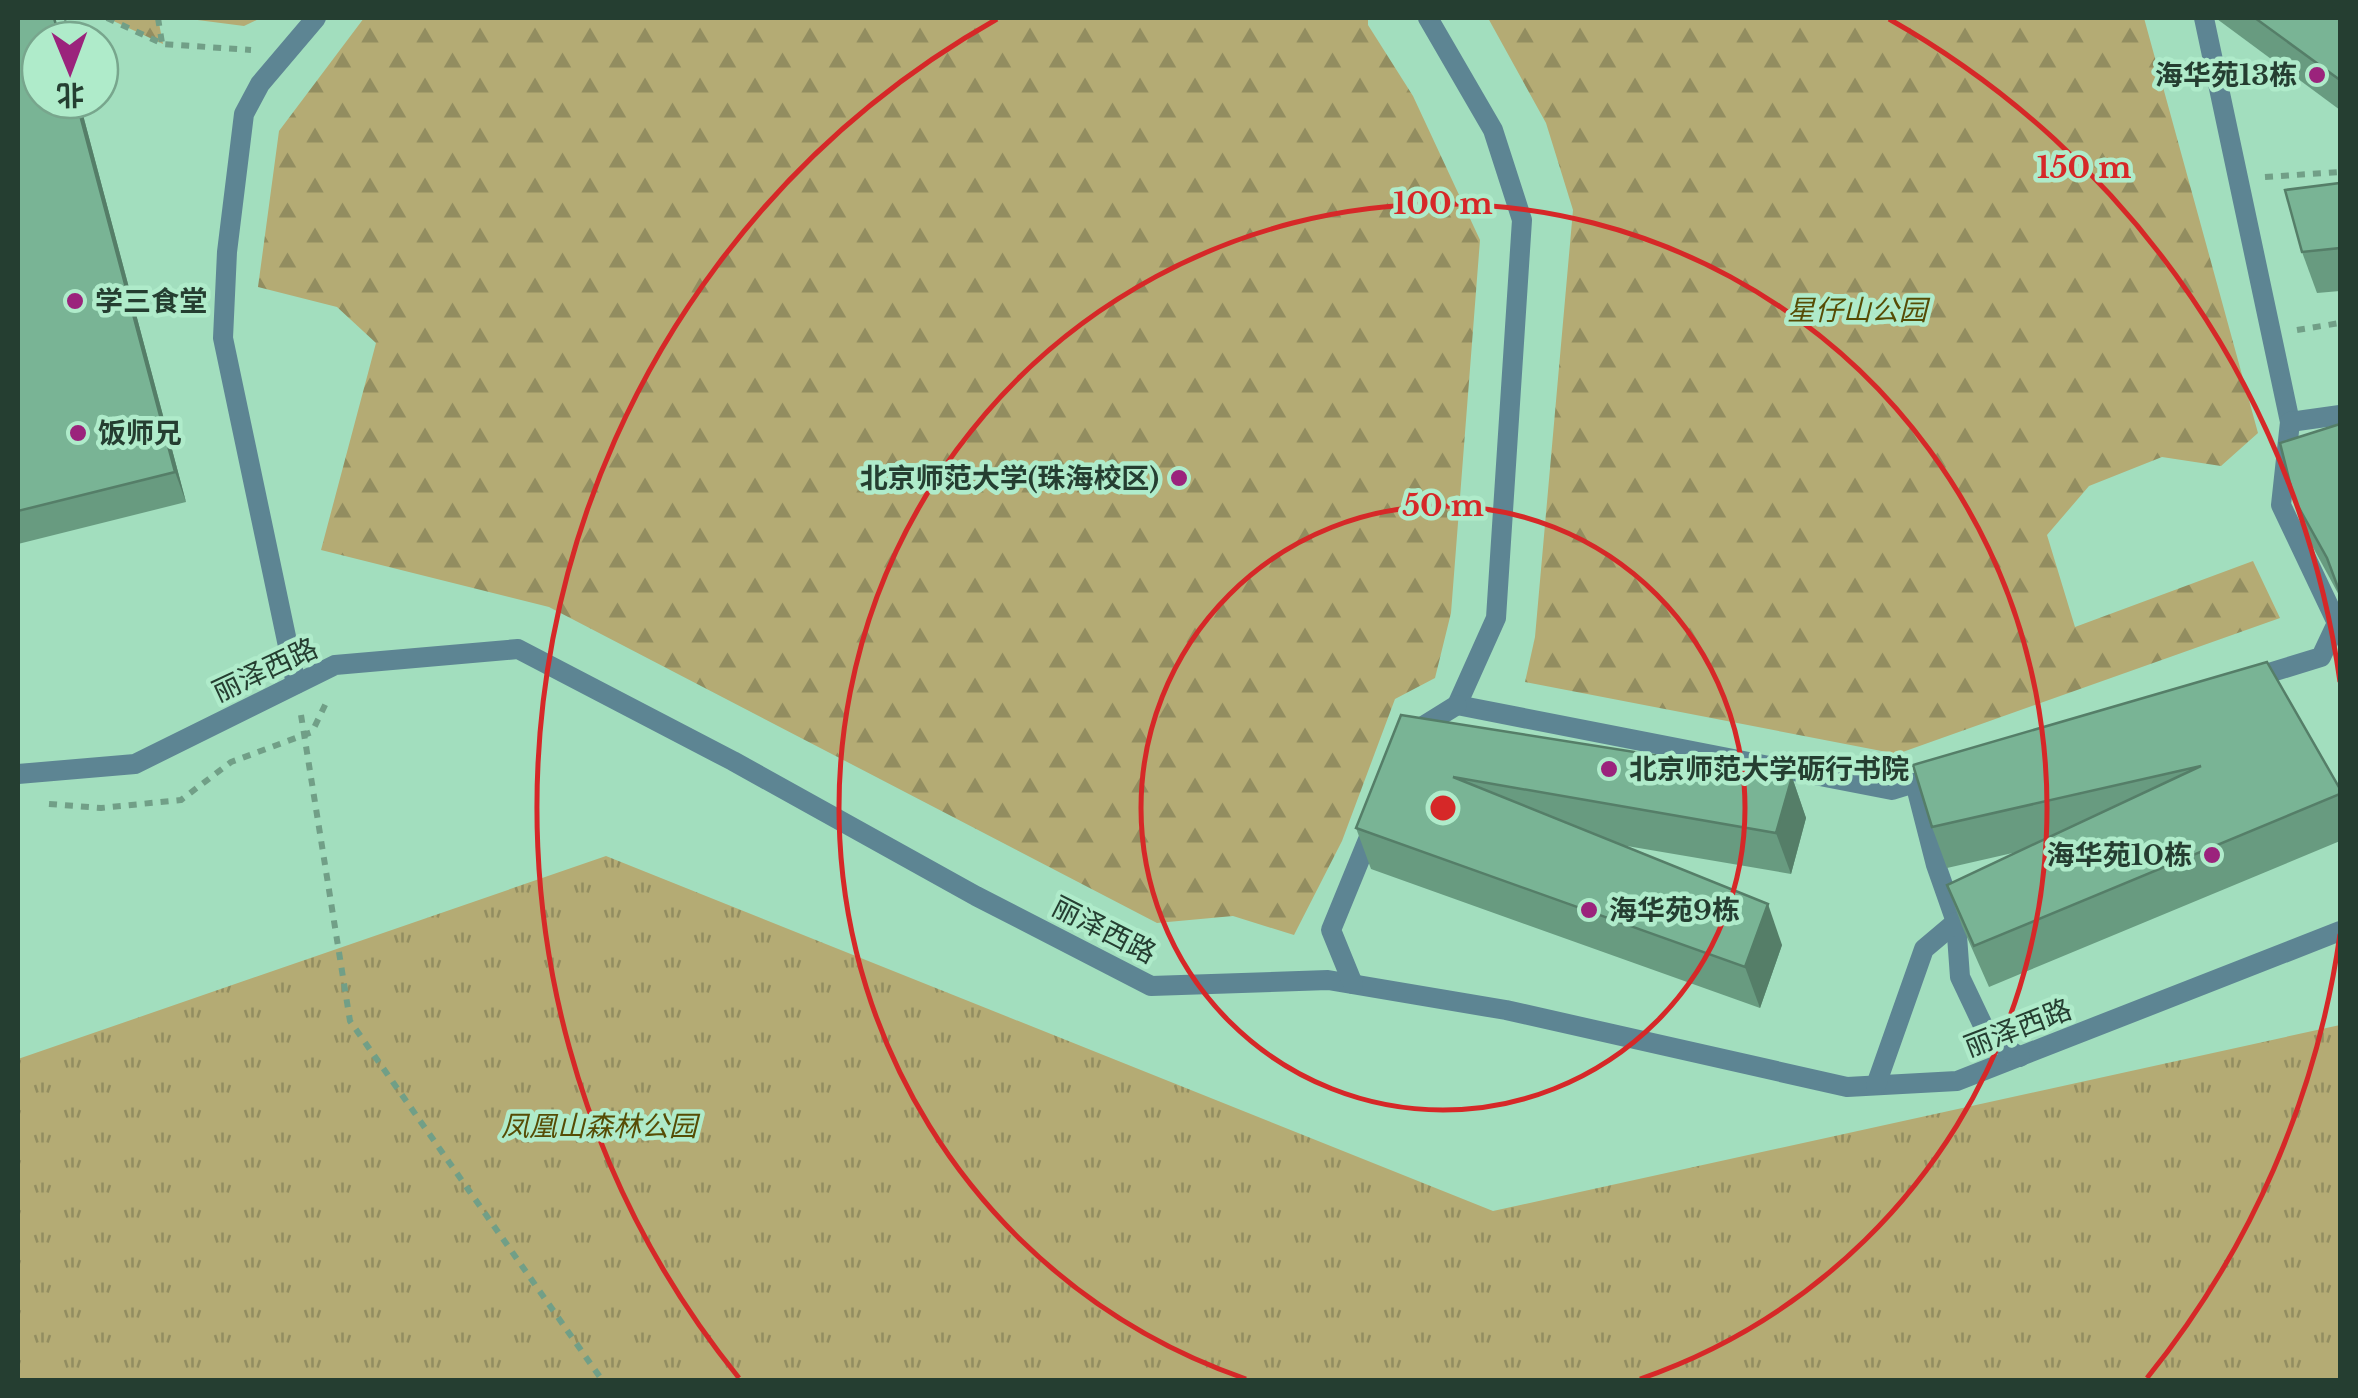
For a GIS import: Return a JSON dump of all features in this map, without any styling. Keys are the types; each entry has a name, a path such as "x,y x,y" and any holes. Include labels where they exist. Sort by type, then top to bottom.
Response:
{"lane":[{"path":"296,684 223,338 227,252 244,114 260,84 316,18"},
{"path":"1404,750 1412,732 1457,705 1496,618 1522,220 1493,130 1428,18"},
{"path":"2204,18 2290,422 2281,505 2337,624 2335,645 2321,656 2228,685"},
{"path":"2290,422 2340,415"},
{"name":"丽泽西路","path":"18,774 135,764 334,665 518,648 733,761 976,896 1151,986 1328,980 1506,1010 1847,1087 1957,1081 2340,931"},
{"path":"1457,705 1892,790 1952,772"},
{"path":"1915,783 1936,865 1956,922 1960,976 1988,1036 2020,1057"},
{"path":"1353,984 1331,930 1382,804"},
{"path":"1876,1085 1924,949 1956,922"}],"path":[{"path":"108,18 162,44 287,52"},
{"path":"158,18 162,44"},
{"path":"2238,178 2340,172"},
{"path":"2271,334 2340,323"},
{"path":"296,684 350,1022 602,1380"}],"green space":[{"path":"107,18 158,18 163,44 120,24 120,20"},
{"path":"182,18 261,18 244,26"},
{"path":"364,18 1368,18 1368,25 1413,96 1480,240 1451,613 1435,678 1395,699 1342,841 1294,935 1233,916 1157,923 549,607 321,550 376,343 337,307 258,287 279,131"},
{"name":"星仔山公园","path":"1488,18 2144,18 2258,433 2221,466 2162,457 2089,486 2047,535 2075,627 2253,561 2280,618 1897,754 1525,682 1535,637 1573,210 1546,123"},
{"name":"凤凰山森林公园","path":"606,856 1493,1211 2340,1025 2340,1380 18,1380 18,1059"}],"building":[{"name":"学三食堂","path":"18,18 54,18 20,20 20,120 81,120 175,472 18,511"},
{"path":"2255,18 2340,18 2340,80"},
{"path":"2340,183 2340,248 2302,252 2285,190"},
{"path":"2340,424 2340,593 2327,558 2294,499 2280,443"},
{"path":"2267,662 2340,794 1974,946 1947,885 2201,766 1932,827 1913,765"},
{"path":"1401,715 1792,777 1776,833 1453,777 1768,904 1745,967 1356,828"}],"place":[{"name":"海华苑13栋","path":"2317,75"},
{"name":"学三食堂","path":"75,301"},
{"name":"饭师兄","path":"78,433"},
{"name":"北京师范大学(珠海校区)","path":"1179,478"},
{"name":"北京师范大学砺行书院","path":"1609,769"},
{"name":"海华苑10栋","path":"2212,855"},
{"name":"海华苑9栋","path":"1589,910"}]}
